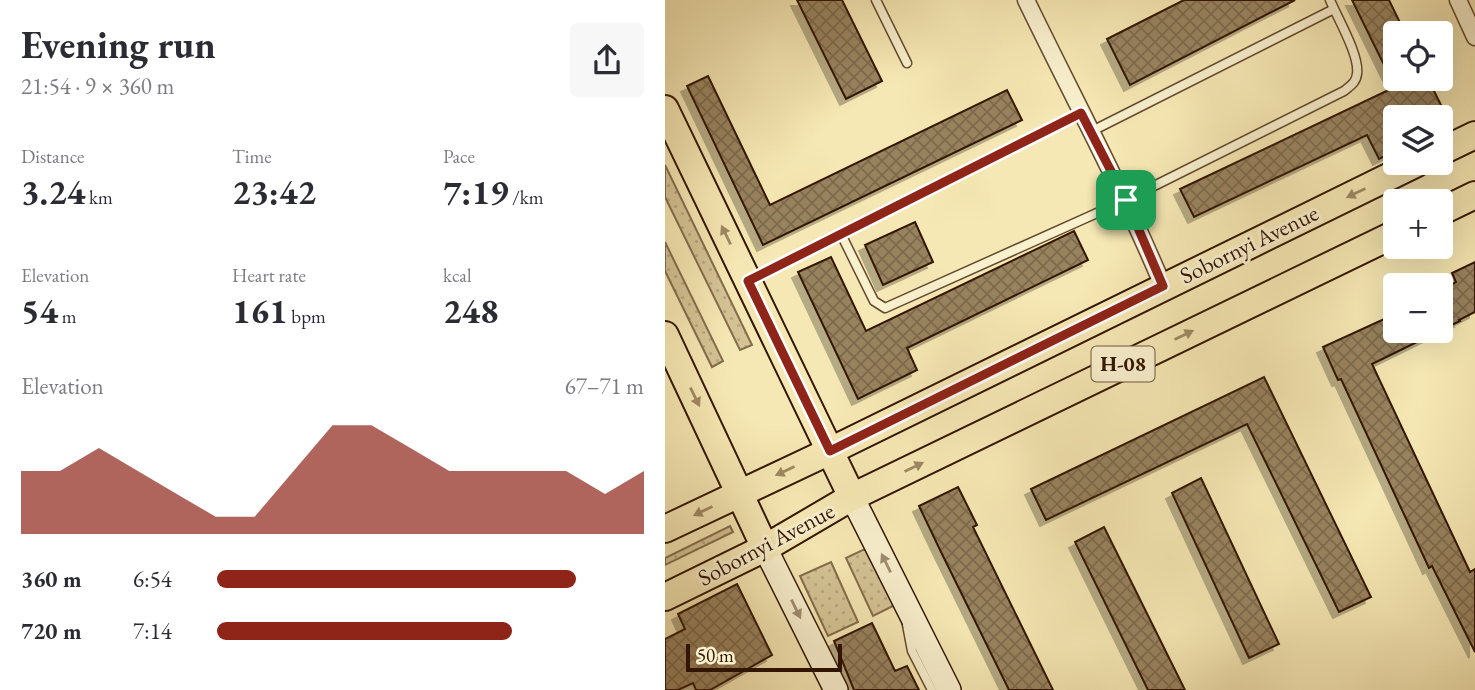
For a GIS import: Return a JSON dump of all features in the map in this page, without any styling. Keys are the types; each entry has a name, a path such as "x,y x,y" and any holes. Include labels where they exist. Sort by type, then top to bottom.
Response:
{"main road":[{"path":"665,109 852,497 949,690"},
{"path":"1453,146 1475,135"},
{"name":"Sobornyi Avenue","path":"665,529 1392,175"},
{"path":"1453,206 1475,195"},
{"name":"Sobornyi Avenue","path":"665,597 765,548 852,497 1383,240"},
{"path":"665,335 765,548 836,690"}],"street":[{"path":"1026,0 1126,200 1163,286"},
{"path":"1458,0 1475,37"}],"lane":[{"path":"876,0 907,63"},
{"path":"841,234 874,301 881,308 885,308 1126,200 1353,84 1357,75 1357,63 1332,4 1090,132"},
{"path":"748,281 1081,113"},
{"path":"902,597 912,651 933,690"}],"shaded area":[{"path":"665,165 752,345 740,350 665,197"},
{"path":"665,242 723,361 712,367 665,271"},
{"path":"730,526 733,532 665,565 665,558"},
{"path":"871,546 897,604 873,616 846,558"},
{"path":"831,562 858,622 828,636 800,576"}],"building":[{"path":"797,0 842,0 882,81 846,99"},
{"path":"1184,0 1295,0 1130,85 1107,39"},
{"path":"1352,0 1389,0 1399,21 1383,21 1383,63"},
{"path":"708,76 770,205 1007,90 1022,120 763,245 687,86"},
{"path":"1387,91 1434,91 1441,105 1383,105 1383,157 1379,159 1367,135 1194,217 1180,189"},
{"path":"915,222 933,262 883,285 865,245"},
{"path":"1074,231 1088,260 907,348 917,370 858,399 798,272 831,257 866,331"},
{"path":"1475,262 1475,312 1453,324 1453,284 1456,282 1452,273"},
{"path":"1383,320 1383,343 1415,343 1372,364 1470,572 1475,569 1475,652 1432,566 1429,568 1341,379 1338,380 1323,347"},
{"path":"1264,377 1371,597 1339,612 1247,424 1046,520 1031,489"},
{"path":"1201,478 1279,644 1249,658 1172,493"},
{"path":"958,487 977,525 973,527 1053,690 1009,690 919,506"},
{"path":"1104,527 1185,690 1148,690 1075,542"},
{"path":"737,584 772,655 710,690 696,690 693,683 678,690 665,690 665,639 685,629 678,614"},
{"path":"872,623 895,671 907,666 919,690 854,690 834,641"}],"route":[{"path":"1081,113 1126,200 1163,286 830,451 748,281 1081,113"}]}
